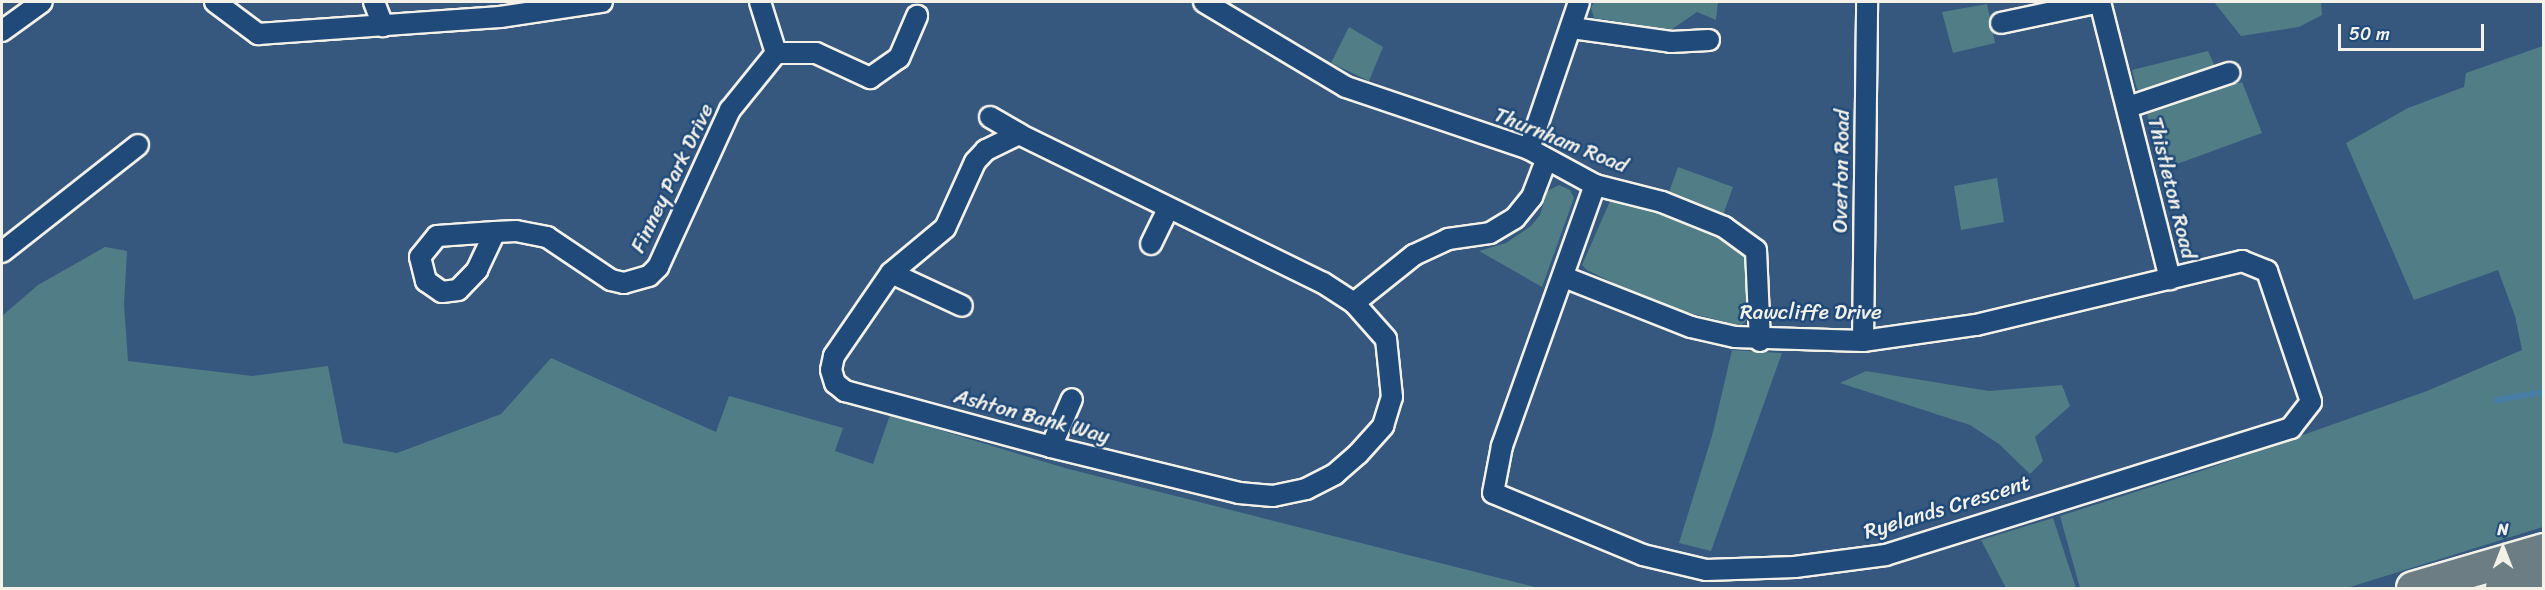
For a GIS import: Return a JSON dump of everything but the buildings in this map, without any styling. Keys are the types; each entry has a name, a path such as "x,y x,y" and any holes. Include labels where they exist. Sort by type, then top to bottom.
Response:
{"highway":[{"path":"2414,588 2544,550"},
{"path":"2502,588 2544,577"}],"street":[{"path":"2,31 42,2"},
{"path":"215,2 258,34 500,17 602,2"},
{"path":"374,2 383,26"},
{"path":"760,2 776,53 816,53 870,78 899,58 917,16"},
{"name":"Thurnham Road","path":"1204,2 1346,87 1529,149 1595,185 1662,202 1724,227 1756,250 1761,287 1760,341"},
{"path":"1529,149 1580,2"},
{"name":"Overton Road","path":"1863,341 1867,2"},
{"path":"2001,23 2100,2"},
{"name":"Thistleton Road","path":"2100,2 2170,279"},
{"path":"1572,28 1671,42 1709,40"},
{"name":"Finney Park Drive","path":"495,232 547,237 611,280 624,283 648,276 658,267 730,110 776,53"},
{"name":"Thistleton Road","path":"2128,107 2229,73"},
{"name":"Ashton Bank Way","path":"990,117 1168,209 1323,283 1354,303 1386,339 1392,397 1383,426 1358,454 1335,474 1306,489 1274,496 1239,494 1051,447 845,391 835,383 831,370 834,356 891,273 945,228 975,162 986,150 1019,134"},
{"path":"2,252 138,145"},
{"path":"1354,303 1414,255 1448,239 1490,233 1515,218 1532,197 1546,160"},
{"name":"Ryelands Crescent","path":"1595,185 1502,446 1493,493 1643,555 1706,570 1795,567 1896,552 2291,428 2311,402 2267,271 2242,261 2170,279"},
{"path":"1152,244 1168,209"},
{"path":"891,273 962,306"},
{"name":"Rawcliffe Drive","path":"1564,277 1691,327 1760,341 1863,341 1976,325 2170,279"},
{"path":"1051,447 1072,399"}],"green space":[{"path":"1594,2 1718,2 1716,20 1697,12 1671,30 1594,18 1591,8"},
{"path":"2214,2 2321,2 2322,15 2299,27 2241,36"},
{"path":"1987,4 1995,43 1953,53 1942,12"},
{"path":"1349,27 1383,47 1369,81 1331,63"},
{"path":"2543,46 2543,527 2347,588 2080,588 2060,516 2204,470 2427,391 2522,350 2515,316 2498,270 2414,300 2346,143 2408,108 2464,87 2466,73"},
{"path":"2208,51 2216,69 2145,92 2137,89 2132,70"},
{"path":"2242,82 2262,133 2166,168 2146,112"},
{"path":"1678,167 1733,187 1723,215 1668,195"},
{"path":"1997,178 2004,222 1961,230 1954,186"},
{"path":"1559,185 1570,190 1574,198 1542,287 1479,251 1506,243 1531,226 1540,215 1547,191"},
{"path":"1611,199 1669,211 1727,235 1752,258 1754,313 1741,326 1659,305 1587,270 1582,265"},
{"path":"105,247 127,251 124,304 128,361 252,376 328,366 343,443 397,453 501,414 551,358 716,432 729,396 843,428 835,451 873,464 890,415 1065,468 1539,588 2,588 2,316 38,285"},
{"path":"1732,350 1782,353 1711,551 1679,543 1712,436"},
{"path":"1866,371 1989,391 2062,385 2070,406 2035,437 2043,461 2030,474 1999,444 1970,425 1840,383"},
{"path":"2053,518 2076,588 2006,588 1981,540"}],"waterway":[{"path":"2497,400 2544,392"}]}
